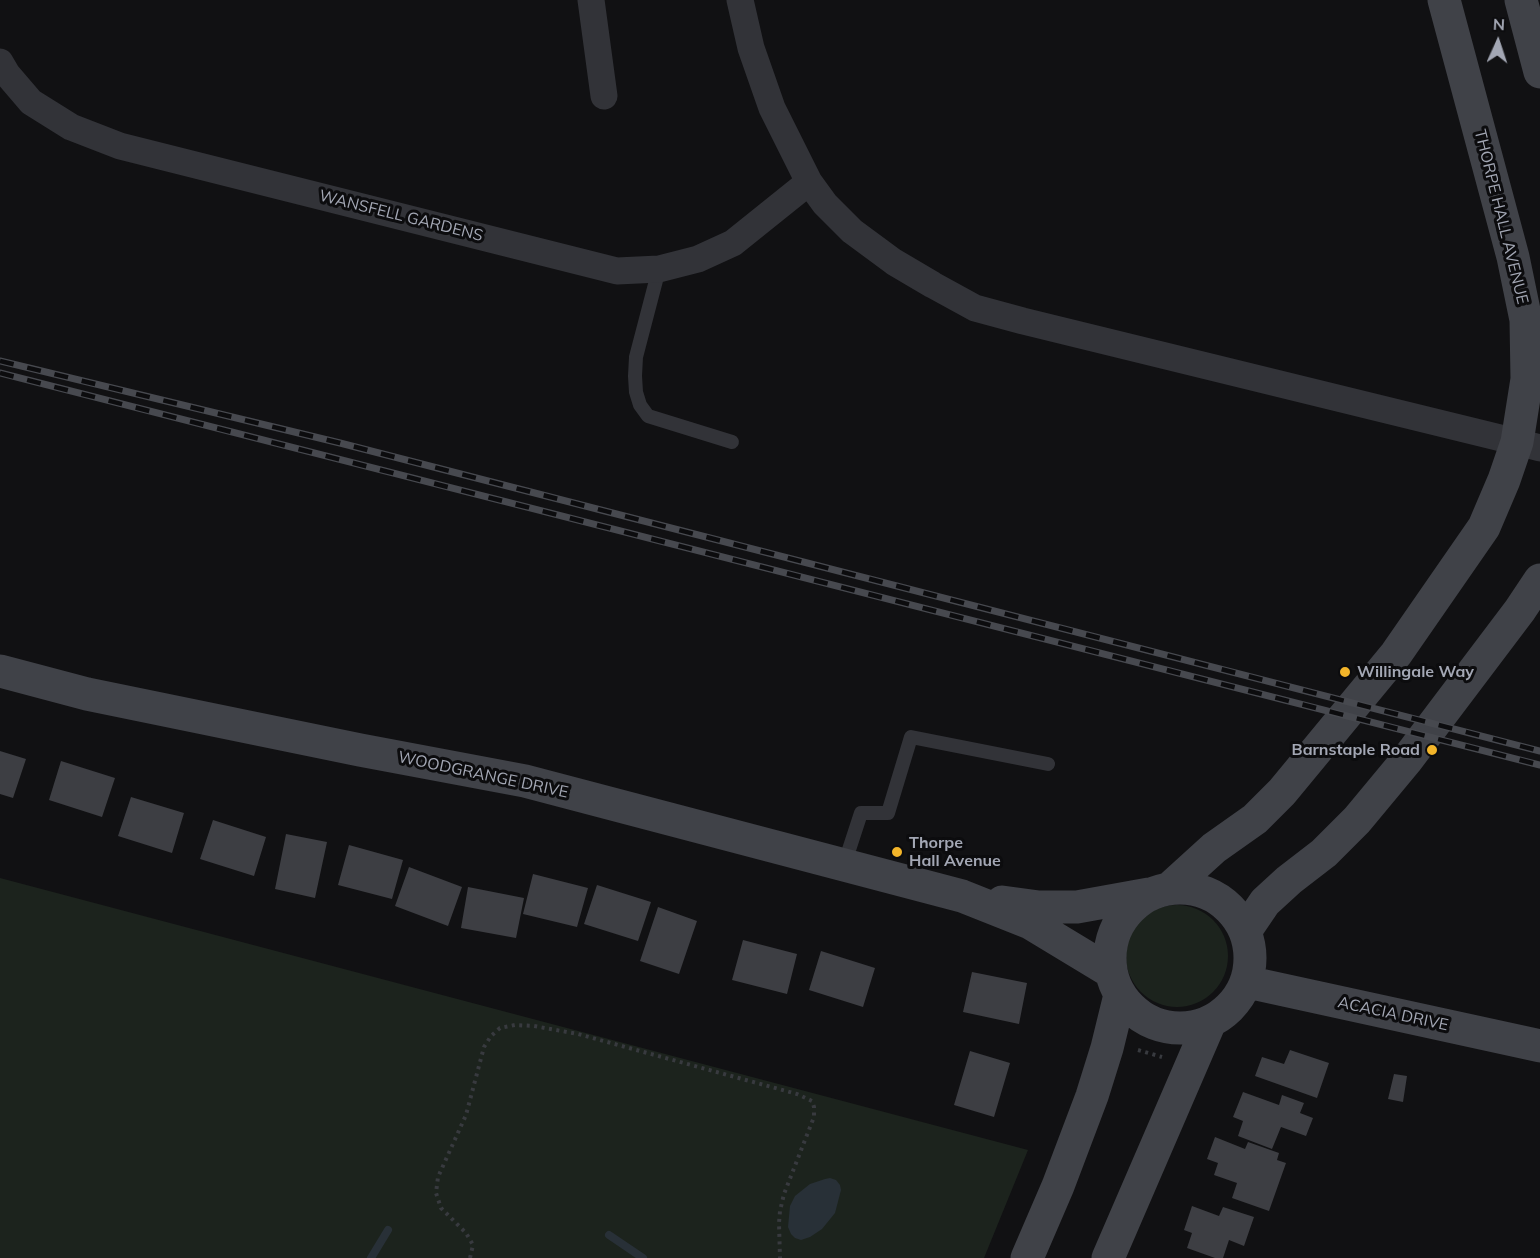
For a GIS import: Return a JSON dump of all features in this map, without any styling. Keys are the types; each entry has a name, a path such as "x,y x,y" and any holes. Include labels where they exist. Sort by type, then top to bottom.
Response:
{"street":[{"path":"591,0 604,96"},
{"path":"740,0 751,48 772,108 808,182 825,204 852,231 894,262 975,308 1529,445"},
{"name":"THORPE HALL AVENUE","path":"1160,891 1254,819 1282,792 1396,654 1484,526 1504,480 1529,445 1526,320 1513,256 1444,0"},
{"path":"1521,0 1540,72"},
{"name":"WANSFELL GARDENS","path":"0,62 7,74 31,102 71,128 120,146 617,270 659,269 698,259 732,243 808,182"},
{"path":"1245,930 1264,902 1288,880 1324,853 1357,820 1413,752 1540,580"},
{"name":"WOODGRANGE DRIVE","path":"0,671 99,697 525,781 962,896 1039,907 1077,907 1160,891"},
{"path":"1027,1258 1058,1186 1092,1096 1107,1048 1115,983 1110,952 1114,932 1130,908 1160,891 1197,889 1219,899 1234,913 1245,930 1250,947 1247,982 1240,996 1227,1011 1210,1022 1182,1029 1156,1024 1132,1010 1115,983"},
{"name":"WOODGRANGE DRIVE","path":"962,896 1030,923 1115,983"},
{"name":"ACACIA DRIVE","path":"1247,982 1540,1046"},
{"path":"1108,1258 1210,1022"}],"lane":[{"path":"659,269 636,357 636,392 640,405 648,416 732,442"},
{"path":"844,865 861,813 888,813 911,737 1048,764"}],"path":[{"path":"470,1258 473,1245 466,1233 441,1208 436,1193 438,1177 466,1115 484,1047 500,1028 515,1025 578,1034 797,1094 812,1101 814,1117 780,1210 780,1258"},
{"path":"1133,1049 1166,1058"}],"shaded area":[{"path":"0,878 1028,1150 984,1258 0,1258"},
{"path":"1177,905 1197,909 1213,920 1224,936 1228,956 1224,976 1213,992 1197,1003 1177,1007 1157,1003 1141,992 1130,976 1126,956 1130,936 1141,920 1157,909"},
{"path":"830,1178 836,1180 841,1190 835,1213 822,1229 810,1237 801,1240 795,1238 788,1227 790,1206 795,1196 810,1184"}],"building":[{"path":"0,751 26,759 13,798 0,794"},
{"path":"61,761 115,778 102,817 49,800"},
{"path":"131,797 184,813 172,853 118,836"},
{"path":"213,820 266,837 254,876 200,859"},
{"path":"286,834 327,842 315,898 275,889"},
{"path":"349,845 403,860 392,899 338,885"},
{"path":"409,867 462,887 448,926 395,906"},
{"path":"533,874 588,888 577,927 523,914"},
{"path":"597,885 651,902 638,941 584,924"},
{"path":"468,887 524,898 516,938 461,928"},
{"path":"658,907 697,921 679,974 640,961"},
{"path":"743,940 797,954 787,994 732,980"},
{"path":"821,951 875,968 863,1007 809,990"},
{"path":"972,972 1027,983 1019,1024 963,1012"},
{"path":"1290,1050 1329,1063 1317,1098 1255,1076 1262,1057 1284,1064"},
{"path":"970,1051 1010,1063 994,1117 954,1105"},
{"path":"1394,1074 1407,1076 1403,1102 1388,1099"},
{"path":"1243,1092 1279,1105 1282,1095 1304,1103 1300,1113 1313,1118 1306,1136 1281,1127 1272,1149 1238,1136 1243,1121 1233,1117"},
{"path":"1215,1137 1245,1149 1248,1142 1279,1153 1277,1160 1286,1163 1269,1211 1232,1198 1237,1183 1214,1175 1218,1163 1207,1159"},
{"path":"1192,1206 1219,1216 1223,1207 1254,1217 1244,1246 1229,1240 1223,1258 1215,1258 1187,1248 1192,1233 1184,1230"}],"waterway":[{"path":"371,1258 388,1230"},
{"path":"609,1235 643,1258"}],"railway":[{"path":"0,361 340,443 1540,751"},
{"path":"0,373 1540,765"}],"place":[{"name":"Willingale Way","path":"1345,672"},
{"name":"Barnstaple Road","path":"1432,750"},
{"name":"Thorpe Hall Avenue","path":"897,852"}]}
